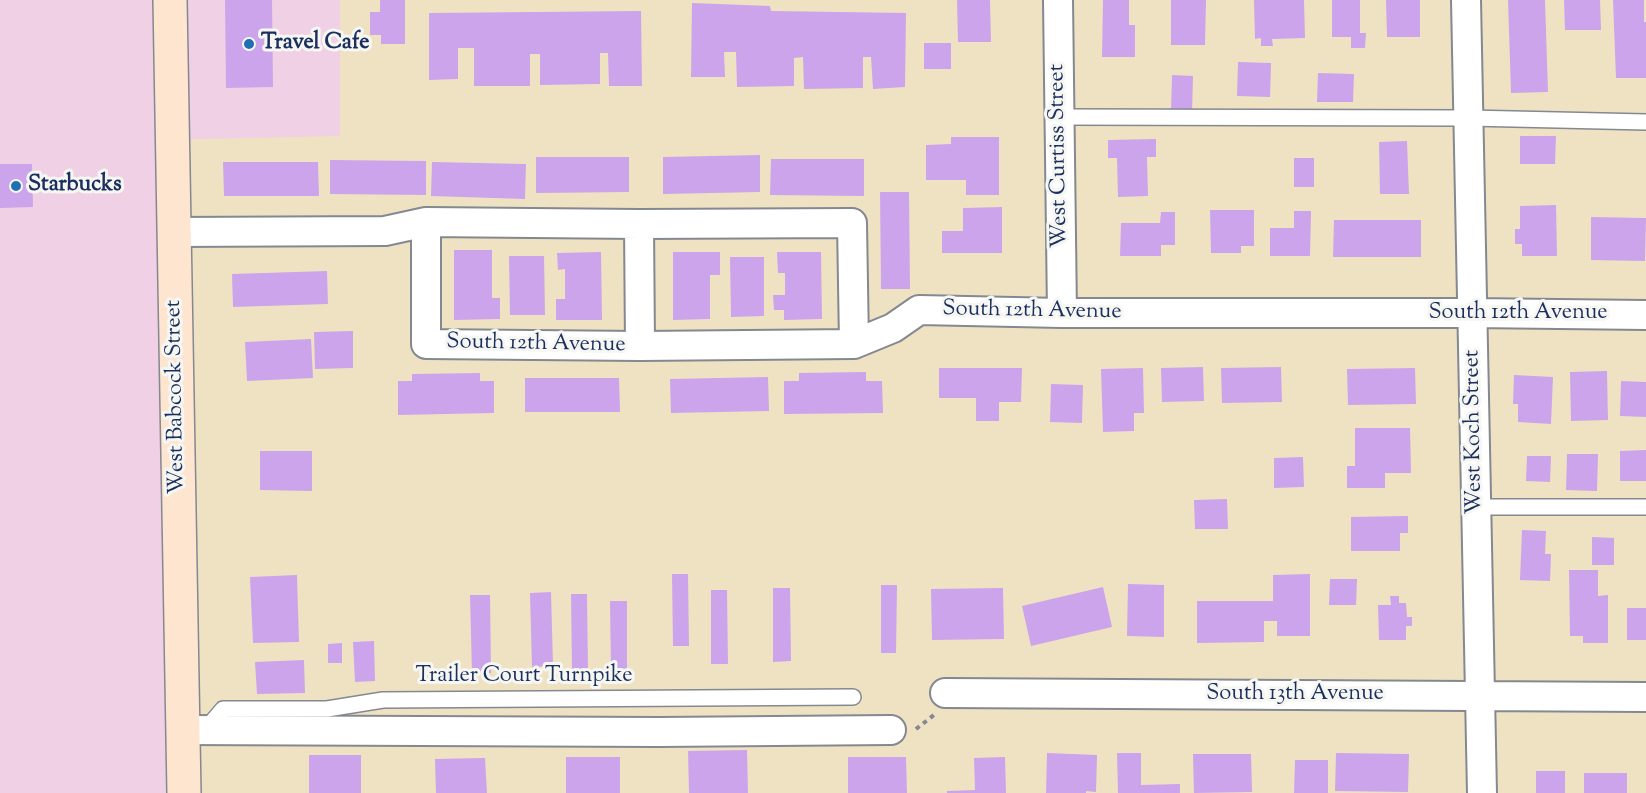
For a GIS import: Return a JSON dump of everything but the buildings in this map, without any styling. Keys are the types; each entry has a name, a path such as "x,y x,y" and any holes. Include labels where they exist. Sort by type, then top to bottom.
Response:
{"street":[{"name":"West Babcock Street","path":"170,0 174,232 194,730 183,793"},
{"name":"West Curtiss Street","path":"1058,0 1062,313"},
{"name":"West Koch Street","path":"1466,0 1482,793"},
{"path":"174,232 385,231 426,222 852,223 854,344"},
{"name":"South 12th Avenue","path":"426,222 426,344 640,346 854,344 893,328 919,310 1062,313 1646,315"},
{"path":"639,224 640,346"},
{"name":"South 13th Avenue","path":"945,693 1646,697"},
{"path":"194,730 399,732 891,730"}],"lane":[{"path":"1060,117 1469,118 1646,122"},
{"path":"1477,507 1646,507"},
{"name":"Trailer Court Turnpike","path":"194,730 223,709 327,709 383,700 853,697"}],"path":[{"path":"891,730 916,729 938,712 945,693"}],"shaded area":[{"path":"0,0 340,0 340,136 156,140 167,793 0,793"}],"place":[{"name":"Travel Cafe","path":"249,44"},
{"name":"Starbucks","path":"16,186"}]}
